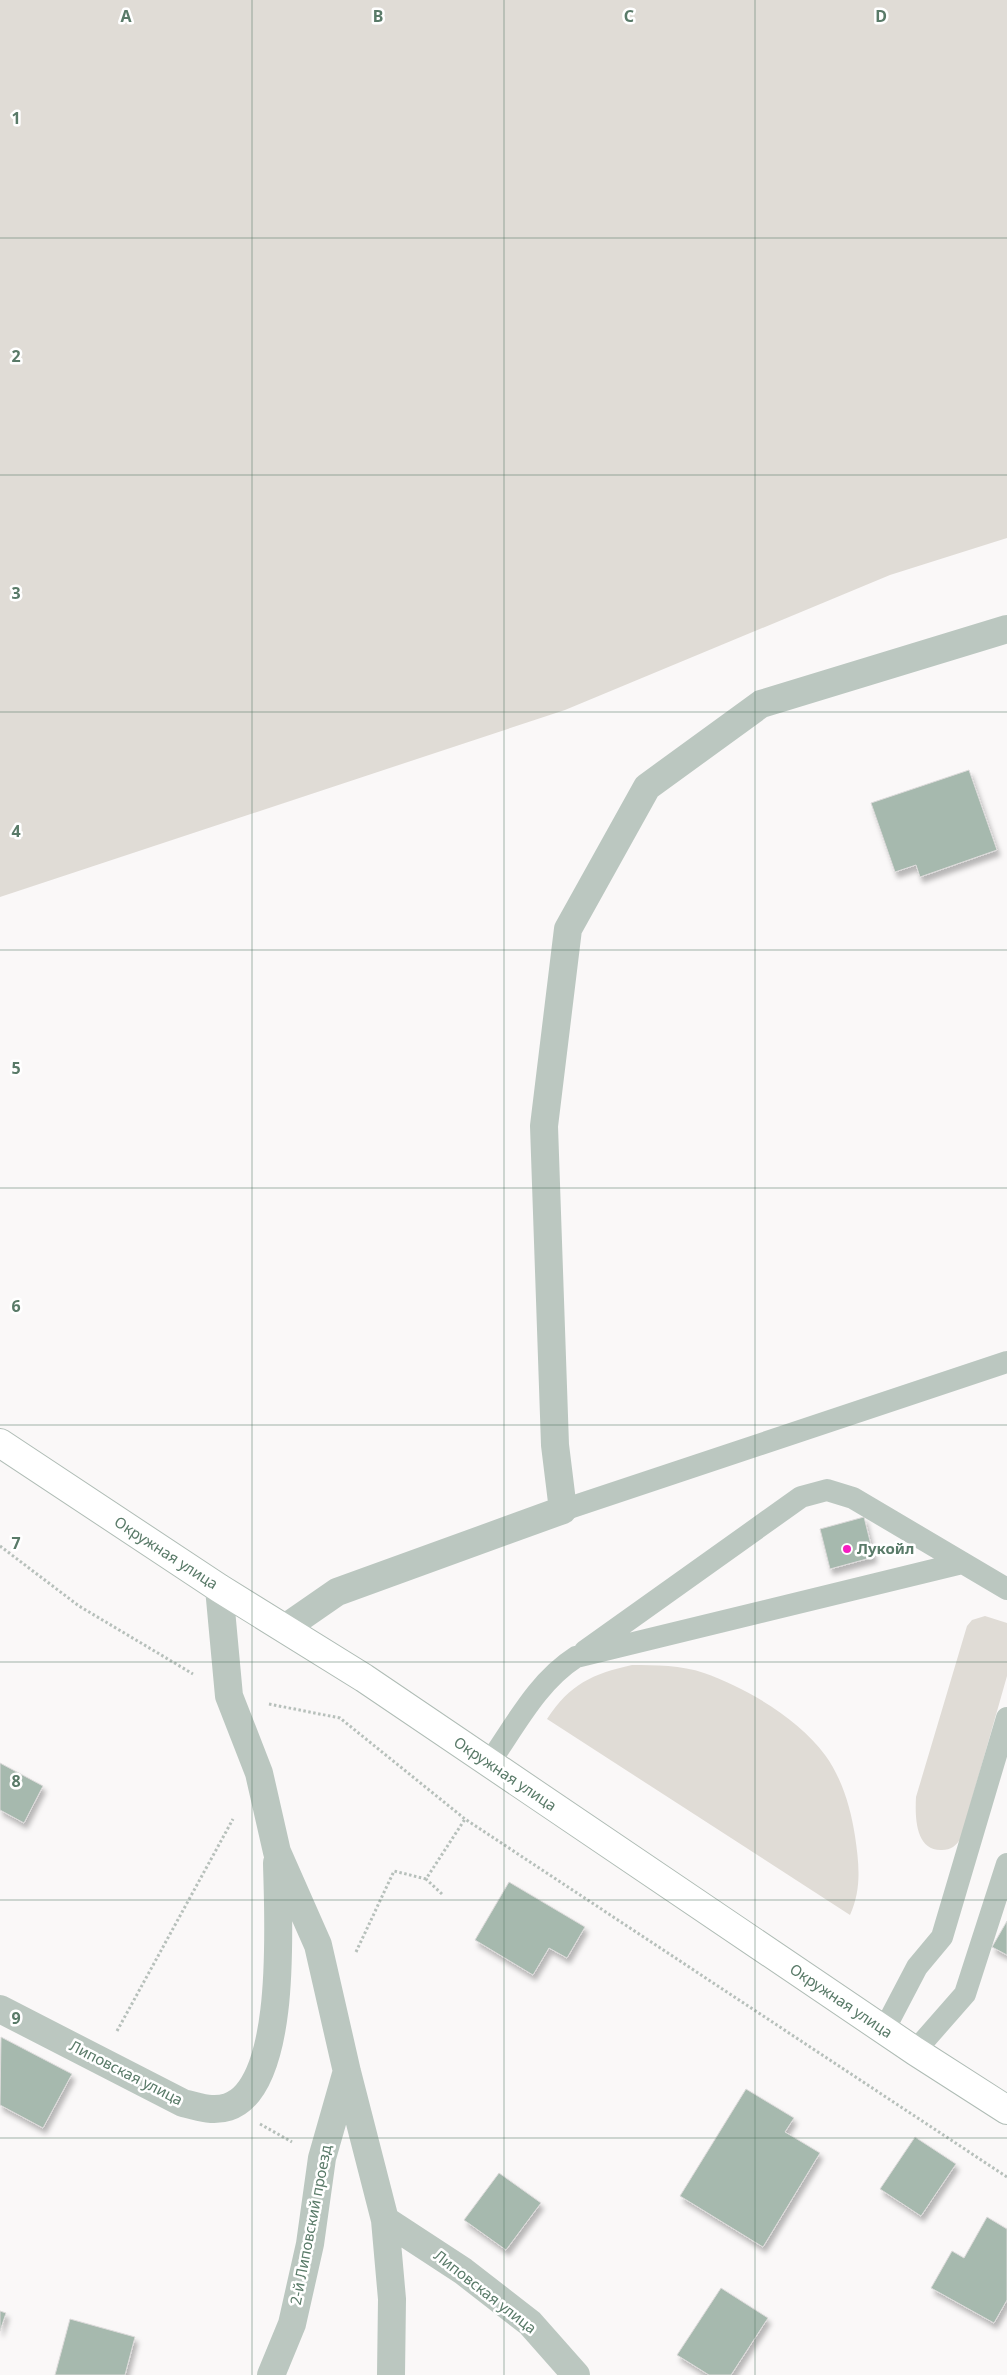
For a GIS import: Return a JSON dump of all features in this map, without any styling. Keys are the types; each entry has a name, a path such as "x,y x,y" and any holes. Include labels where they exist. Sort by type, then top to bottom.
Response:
{"main road":[{"name":"Окружная улица","path":"0,1443 219,1588 364,1678 915,2051 1007,2110"}],"street":[{"path":"285,1628 337,1592 563,1510 555,1445 544,1126 568,929 647,787 761,704 1007,629"},
{"path":"219,1588 229,1696 259,1773 277,1852 318,1945 347,2072 385,2220 392,2299 391,2375"},
{"name":"Липовская улица","path":"0,2009 183,2103 207,2109 228,2107 243,2099 259,2074 271,2037 279,1958 277,1852"},
{"name":"2-й Липовский проезд","path":"271,2375 292,2324 310,2244 322,2158 347,2072"},
{"name":"Липовская улица","path":"385,2220 463,2271 530,2323 576,2375"}],"lane":[{"path":"563,1510 1007,1362"},
{"path":"489,1762 546,1681 559,1668 576,1658 801,1497 814,1492 827,1490 853,1498 1007,1589"},
{"path":"576,1658 962,1562"},
{"path":"884,2030 917,1966 942,1937 1007,1718"},
{"path":"915,2051 965,1994 1007,1864"}],"path":[{"path":"0,1546 79,1606 229,1696 340,1718 465,1819 1007,2177"},
{"path":"101,2060 259,1773"},
{"path":"426,1879 465,1819"},
{"path":"352,1960 394,1872 426,1879 442,1894"}],"shaded area":[{"path":"0,0 1007,0 1007,538 890,575 565,710 0,897"},
{"path":"985,1616 1007,1623 1007,1676 961,1838 951,1848 945,1850 933,1849 926,1845 919,1831 916,1797 967,1626 972,1620"},
{"path":"632,1665 686,1668 720,1679 770,1706 801,1729 814,1742 825,1755 836,1774 845,1794 853,1826 859,1876 854,1905 850,1915 547,1719 564,1697 583,1682 605,1672"}],"building":[{"path":"969,770 997,850 920,877 916,865 895,872 871,803"},
{"path":"864,1517 874,1557 830,1569 820,1529"},
{"path":"0,1763 43,1786 24,1823 0,1810"},
{"path":"509,1882 585,1927 567,1958 549,1948 533,1975 475,1940"},
{"path":"1007,1921 1007,1955 992,1947"},
{"path":"1,2037 72,2074 43,2128 0,2105"},
{"path":"746,2089 794,2118 785,2132 820,2153 763,2247 680,2196"},
{"path":"915,2137 956,2164 921,2216 880,2189"},
{"path":"499,2173 541,2203 506,2250 464,2220"},
{"path":"987,2217 1007,2229 1007,2300 994,2323 931,2288 952,2251 964,2258"},
{"path":"721,2288 768,2318 731,2375 709,2375 677,2355"},
{"path":"0,2311 6,2313 0,2331"},
{"path":"70,2319 135,2337 125,2375 55,2375"}],"place":[{"name":"Лукойл","path":"847,1549"}]}
